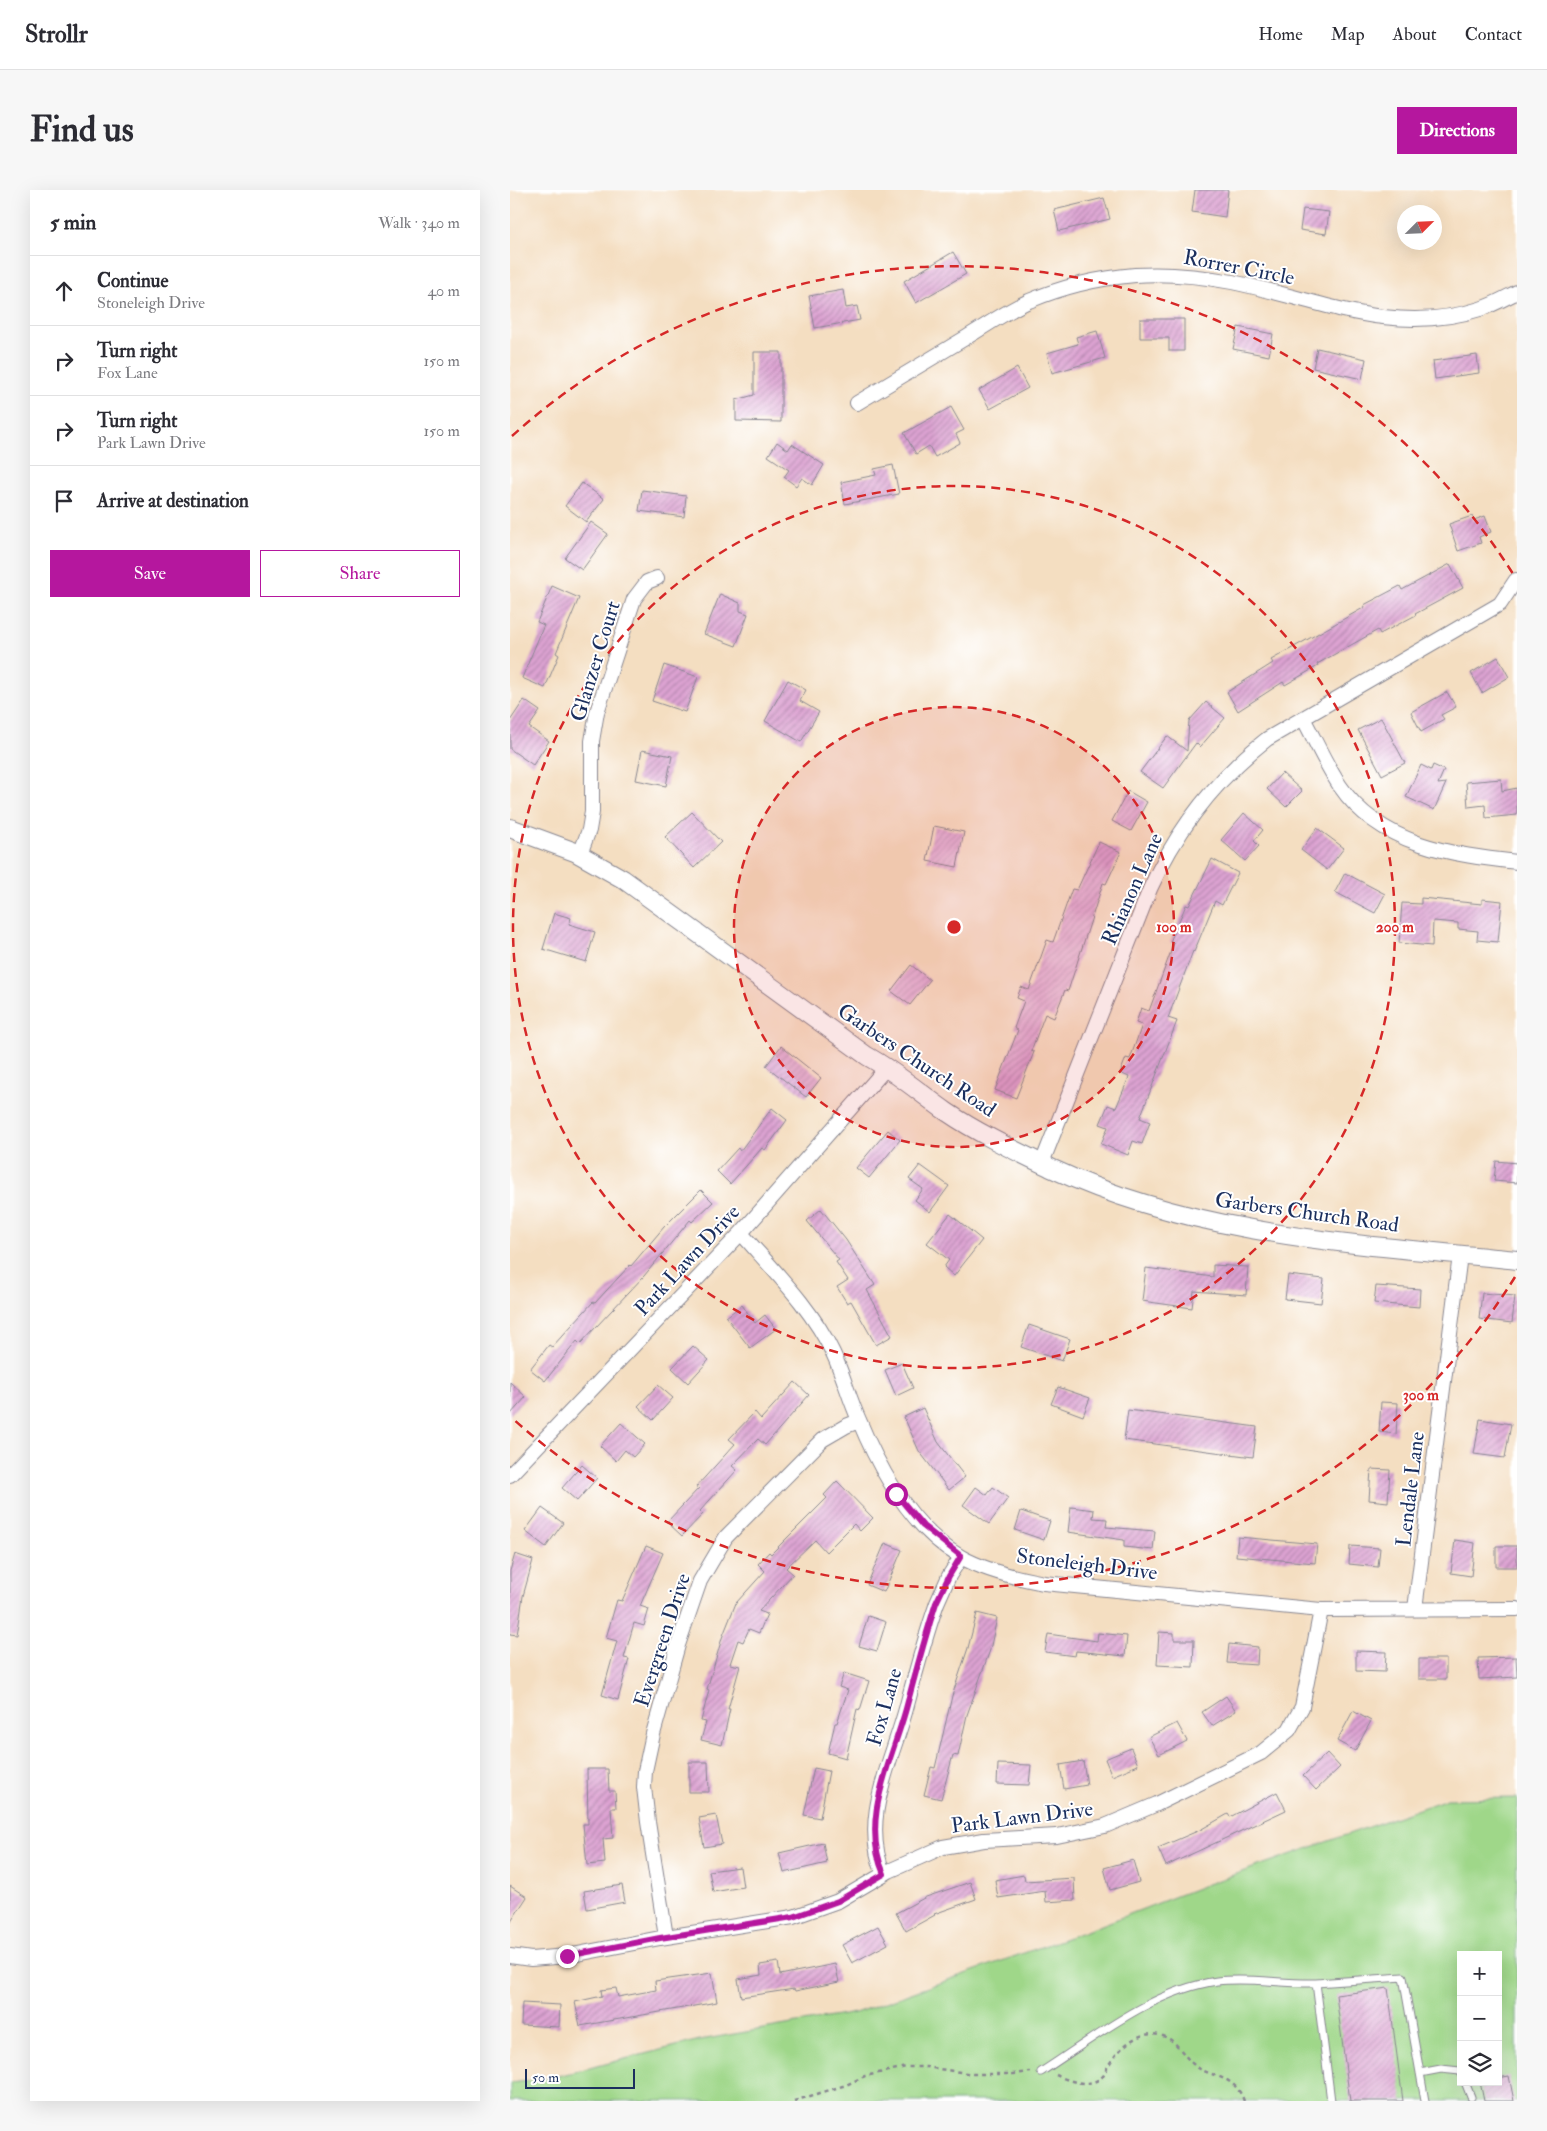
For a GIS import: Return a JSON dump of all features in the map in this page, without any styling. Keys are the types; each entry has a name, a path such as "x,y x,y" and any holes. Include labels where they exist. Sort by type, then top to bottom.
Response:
{"street":[{"name":"Rorrer Circle","path":"857,403 1018,307 1061,290 1094,281 1143,275 1201,276 1234,282 1361,315 1391,319 1451,316 1480,309 1517,292"},
{"name":"Glanzer Court","path":"580,854 589,830 592,812 592,741 597,712 634,599 646,582 657,578"},
{"name":"Rhianon Lane","path":"1042,1163 1150,889 1168,851 1194,812 1236,764 1267,739 1500,604 1516,580"},
{"path":"1303,718 1340,787 1382,826 1403,838 1431,848 1464,856 1517,862"},
{"name":"Garbers Church Road","path":"510,828 580,854 632,885 867,1056 887,1067 948,1113 1042,1163 1098,1188 1154,1207 1236,1228 1268,1234 1517,1260"},
{"name":"Park Lawn Drive","path":"510,1476 741,1233 887,1067"},
{"name":"Stoneleigh Drive","path":"741,1233 808,1312 833,1352 859,1422 896,1494 928,1530 961,1556 1001,1573 1044,1583 1322,1610 1416,1608 1517,1609"},
{"name":"Lendale Lane","path":"1416,1608 1460,1254"},
{"name":"Evergreen Drive","path":"666,1938 648,1822 644,1787 645,1771 675,1654 700,1581 726,1537 822,1440 846,1426 859,1422"},
{"name":"Fox Lane","path":"884,1874 875,1843 874,1822 936,1603 961,1556"},
{"name":"Park Lawn Drive","path":"510,1956 525,1958 555,1957 772,1921 807,1913 838,1901 884,1874 926,1853 956,1844 1058,1836 1105,1826 1157,1804 1261,1753 1285,1734 1298,1716 1303,1701 1322,1610"}],"lane":[{"path":"1041,2072 1150,2003 1196,1985 1218,1981 1245,1980 1316,1983 1403,1977 1425,2101"},
{"path":"1316,1983 1332,2101"},
{"path":"1420,2073 1441,2069 1457,2071"},
{"path":"1467,2086 1471,2097"}],"green space":[{"path":"1517,1798 1517,2101 510,2101 510,2083 546,2079 700,2040 855,2013 1086,1931 1205,1885 1447,1799"}],"building":[{"path":"1195,190 1228,190 1225,217 1192,212"},
{"path":"1104,198 1110,219 1059,231 1054,210"},
{"path":"1303,209 1329,212 1326,234 1300,230"},
{"path":"953,252 966,274 916,303 904,281"},
{"path":"843,290 846,308 857,306 860,320 815,328 809,296"},
{"path":"1140,319 1184,319 1184,351 1169,351 1169,338 1140,338"},
{"path":"1238,327 1273,334 1269,356 1233,349"},
{"path":"1097,331 1105,358 1052,373 1047,353 1078,344 1076,337"},
{"path":"1317,348 1366,359 1362,379 1313,368"},
{"path":"754,352 781,352 781,422 736,421 736,400 754,395"},
{"path":"1477,355 1479,373 1435,379 1433,361"},
{"path":"1017,368 1028,388 990,409 979,390"},
{"path":"951,407 964,430 956,434 960,443 935,457 929,446 916,454 904,433"},
{"path":"777,442 788,450 792,444 824,465 812,485 802,478 796,486 784,477 789,470 768,456"},
{"path":"893,465 899,494 845,504 841,482 876,475 874,469"},
{"path":"582,483 604,499 586,522 565,506"},
{"path":"642,490 686,496 684,517 639,511"},
{"path":"1472,516 1474,520 1485,516 1491,532 1479,537 1481,543 1458,551 1449,524"},
{"path":"591,522 608,534 582,570 565,558"},
{"path":"1450,564 1463,588 1380,634 1378,630 1317,664 1318,666 1285,685 1283,682 1238,711 1227,692 1273,663 1271,660 1365,607 1364,605 1400,586 1402,590"},
{"path":"552,586 579,598 556,653 559,655 545,688 522,678 544,625 537,622"},
{"path":"720,594 740,603 740,611 748,614 736,646 704,634"},
{"path":"1498,657 1509,677 1482,693 1471,673"},
{"path":"664,665 698,677 685,712 652,701"},
{"path":"788,680 806,690 800,701 819,712 801,742 765,721"},
{"path":"1447,692 1456,707 1441,715 1444,719 1421,732 1411,712"},
{"path":"524,700 540,711 529,727 549,741 533,765 510,749 510,721"},
{"path":"1206,702 1225,718 1200,747 1196,743 1163,788 1140,772 1167,736 1187,751 1189,721"},
{"path":"1381,718 1405,763 1382,775 1358,730"},
{"path":"642,750 672,756 666,786 636,780"},
{"path":"1421,765 1431,770 1433,765 1444,770 1438,784 1446,783 1434,810 1406,797"},
{"path":"1282,773 1302,791 1286,807 1267,789"},
{"path":"1501,779 1502,791 1517,788 1517,815 1486,818 1485,805 1468,807 1466,782"},
{"path":"1128,791 1147,802 1131,831 1112,821"},
{"path":"692,812 721,842 694,868 665,837"},
{"path":"1244,813 1263,830 1254,841 1259,846 1245,861 1221,840"},
{"path":"934,826 964,832 957,867 927,861"},
{"path":"1317,828 1344,848 1327,870 1301,850"},
{"path":"1099,842 1121,852 1106,884 1103,883 1068,991 1065,990 1054,1018 1045,1014 1031,1051 1034,1052 1016,1098 995,1090 1018,1030 1014,1028 1024,1001 1017,998 1021,987 1029,990 1047,940 1053,942 1072,889 1077,890"},
{"path":"1212,859 1238,873 1222,905 1215,901 1193,951 1168,1018 1177,1021 1140,1118 1150,1122 1142,1144 1133,1141 1128,1155 1101,1144 1108,1127 1100,1124 1108,1105 1116,1108 1129,1077 1120,1073 1126,1058 1130,1059 1142,1025 1136,1023 1141,1008 1149,1011 1174,943 1170,942 1186,905 1189,906"},
{"path":"1345,873 1385,894 1375,913 1335,892"},
{"path":"1421,898 1482,904 1482,899 1502,901 1498,942 1477,940 1478,931 1458,929 1458,923 1433,921 1432,946 1399,943 1402,903 1421,904"},
{"path":"554,913 571,918 569,924 595,932 586,962 543,949"},
{"path":"911,965 930,980 910,1005 891,991"},
{"path":"781,1046 821,1078 806,1097 766,1066"},
{"path":"772,1108 787,1120 765,1150 762,1148 730,1184 717,1171 738,1148 740,1151"},
{"path":"888,1130 900,1140 869,1178 856,1168"},
{"path":"1496,1161 1517,1163 1517,1183 1494,1181"},
{"path":"920,1165 949,1186 930,1212 915,1200 923,1189 909,1179"},
{"path":"701,1190 713,1202 692,1222 690,1220 644,1276 580,1344 577,1341 545,1381 530,1369 549,1345 552,1347 593,1302 595,1303 631,1266 664,1227"},
{"path":"821,1209 846,1240 875,1285 867,1290 892,1336 876,1345 851,1301 847,1303 837,1287 848,1280 836,1262 839,1260 807,1221"},
{"path":"950,1214 982,1240 954,1276 944,1267 949,1260 927,1243"},
{"path":"1213,1265 1248,1267 1246,1295 1194,1291 1192,1308 1142,1301 1146,1268 1213,1277"},
{"path":"1288,1275 1324,1279 1321,1303 1285,1299"},
{"path":"1376,1286 1420,1289 1419,1307 1374,1303"},
{"path":"1482,1293 1515,1296 1512,1323 1479,1319"},
{"path":"742,1305 755,1323 765,1315 776,1329 750,1348 726,1317"},
{"path":"1029,1325 1070,1339 1062,1361 1021,1347"},
{"path":"693,1346 709,1360 688,1383 672,1368"},
{"path":"902,1363 913,1388 896,1396 885,1370"},
{"path":"510,1382 526,1397 510,1415"},
{"path":"795,1382 809,1395 765,1445 758,1439 732,1466 737,1470 700,1511 703,1514 682,1536 667,1522 699,1488 696,1487 735,1444 729,1439 755,1412 761,1419"},
{"path":"658,1385 673,1398 653,1420 638,1406"},
{"path":"1058,1387 1090,1398 1083,1416 1051,1404"},
{"path":"1381,1402 1398,1403 1396,1434 1379,1432"},
{"path":"923,1408 938,1442 965,1477 949,1490 919,1451 904,1417"},
{"path":"1128,1410 1257,1427 1253,1457 1124,1440"},
{"path":"1480,1419 1511,1424 1505,1458 1474,1454"},
{"path":"621,1423 645,1444 633,1457 625,1450 616,1461 600,1446"},
{"path":"582,1465 597,1478 577,1501 562,1488"},
{"path":"1371,1469 1390,1470 1388,1502 1369,1500"},
{"path":"837,1481 873,1518 860,1531 854,1524 826,1552 815,1540 786,1568 793,1574 759,1611 767,1614 759,1633 749,1629 743,1642 738,1640 730,1664 740,1666 728,1709 730,1709 722,1745 701,1740 706,1722 701,1721 709,1690 707,1689 722,1638 736,1603 765,1571 758,1564 769,1552 771,1554 827,1498 824,1495"},
{"path":"976,1487 987,1495 993,1487 1008,1498 989,1524 963,1505"},
{"path":"1071,1507 1094,1510 1093,1518 1107,1519 1106,1527 1155,1531 1153,1550 1124,1547 1124,1540 1068,1532"},
{"path":"542,1508 563,1523 546,1547 525,1531"},
{"path":"1021,1511 1050,1521 1044,1540 1015,1530"},
{"path":"1238,1537 1317,1544 1315,1563 1236,1556"},
{"path":"1455,1540 1475,1543 1471,1576 1451,1573"},
{"path":"885,1543 902,1550 884,1592 867,1585"},
{"path":"646,1546 663,1553 640,1606 649,1609 644,1626 634,1623 624,1658 629,1659 618,1700 602,1695 617,1641 606,1638 617,1600 622,1601"},
{"path":"1350,1546 1380,1548 1378,1567 1349,1564"},
{"path":"1496,1546 1517,1546 1517,1567 1496,1567"},
{"path":"515,1554 533,1560 523,1596 517,1635 510,1634 510,1571"},
{"path":"977,1613 997,1618 990,1650 967,1715 958,1756 953,1755 941,1799 924,1795 931,1767 935,1768 952,1696"},
{"path":"868,1616 886,1622 877,1651 859,1646"},
{"path":"1159,1632 1174,1633 1174,1640 1194,1640 1193,1667 1157,1665"},
{"path":"1098,1633 1127,1636 1125,1656 1076,1651 1075,1656 1045,1652 1048,1634 1097,1641"},
{"path":"1229,1644 1258,1647 1257,1665 1227,1663"},
{"path":"1356,1651 1386,1652 1385,1672 1356,1671"},
{"path":"1516,1657 1517,1677 1479,1679 1478,1658"},
{"path":"1419,1659 1446,1659 1446,1679 1419,1679"},
{"path":"844,1673 869,1681 860,1710 857,1709 846,1758 828,1753 835,1723 837,1723 848,1690 839,1687"},
{"path":"1226,1696 1236,1711 1212,1726 1202,1712"},
{"path":"1353,1711 1371,1721 1355,1751 1337,1741"},
{"path":"1177,1723 1187,1741 1159,1755 1149,1737"},
{"path":"1131,1748 1138,1765 1112,1776 1105,1759"},
{"path":"1327,1753 1340,1767 1316,1790 1303,1776"},
{"path":"1083,1761 1087,1785 1064,1789 1060,1765"},
{"path":"689,1762 708,1762 709,1792 689,1792"},
{"path":"998,1764 1031,1765 1029,1785 997,1784"},
{"path":"814,1768 829,1771 820,1818 804,1815"},
{"path":"587,1769 608,1769 609,1791 615,1791 616,1808 611,1808 613,1838 603,1839 605,1863 587,1865 583,1824 588,1824"},
{"path":"1277,1792 1286,1810 1166,1866 1158,1848 1200,1830 1228,1814 1230,1817"},
{"path":"716,1815 722,1844 704,1847 699,1818"},
{"path":"823,1843 827,1863 784,1873 779,1853"},
{"path":"1133,1860 1139,1882 1110,1890 1104,1868"},
{"path":"740,1867 743,1887 713,1892 709,1871"},
{"path":"1024,1875 1025,1881 1074,1878 1075,1900 1046,1902 1045,1891 998,1898 995,1880"},
{"path":"970,1882 976,1899 934,1914 906,1931 896,1913 926,1897"},
{"path":"622,1885 625,1902 587,1909 584,1891"},
{"path":"510,1886 527,1897 510,1923"},
{"path":"878,1926 888,1944 852,1963 842,1945"},
{"path":"778,1962 780,1975 835,1964 839,1982 795,1991 794,1989 741,1997 738,1979 761,1975 760,1965"},
{"path":"712,1973 717,2002 580,2026 575,2002 602,1996 601,1990 616,1988 618,1997 656,1990 655,1981"},
{"path":"1388,1988 1403,2101 1350,2101 1336,1995"},
{"path":"522,2003 560,2005 559,2027 521,2025"},
{"path":"1509,2076 1514,2101 1484,2101 1481,2086 1502,2086 1502,2077"}],"route":[{"path":"567,1956 660,1938 793,1917 838,1901 884,1874 876,1854 874,1822 893,1749 936,1603 961,1556 923,1526 896,1494"}]}
